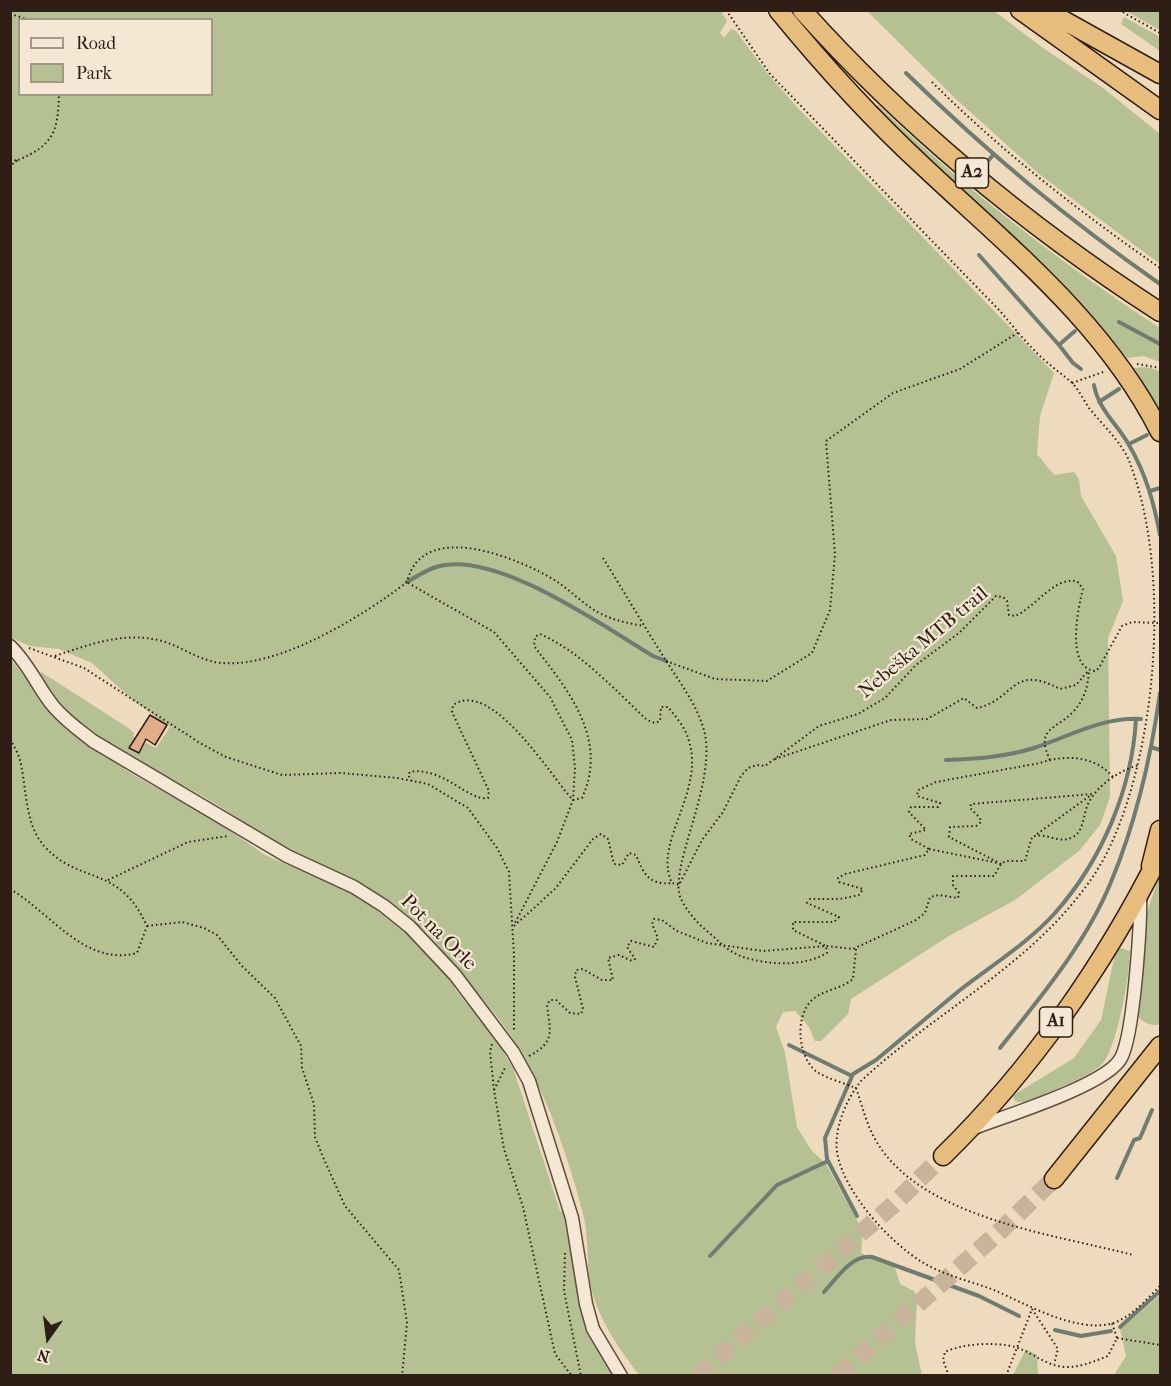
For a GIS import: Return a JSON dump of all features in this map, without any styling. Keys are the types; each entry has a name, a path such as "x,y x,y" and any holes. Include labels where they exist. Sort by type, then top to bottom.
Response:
{"highway":[{"path":"778,10 875,119 1026,261 1090,326 1131,379 1161,432"},
{"name":"A2","path":"802,10 879,90 978,178 1082,259 1161,312"},
{"path":"1020,10 1161,110"},
{"path":"1046,10 1161,74"},
{"path":"1150,874 1161,830"},
{"name":"A1","path":"943,1156 970,1130 1054,1026 1140,893 1161,855"},
{"path":"1054,1179 1161,1046"}],"street":[{"name":"Pot na Orle","path":"10,646 53,706 69,723 93,741 287,856 354,887 384,906 410,927 447,966 515,1056 529,1081 572,1218 586,1304 593,1329 621,1376"},
{"path":"970,1130 1086,1085 1121,1059 1130,1023 1140,893"},
{"path":"1121,1059 1141,1072"}],"path":[{"path":"12,16 15,10"},
{"path":"726,10 778,82 1033,350 1072,383 1115,439 1133,468 1151,529 1158,572"},
{"path":"1119,10 1161,33"},
{"path":"932,82 1027,170 1067,202 1161,268"},
{"path":"10,161 38,152 58,126 59,96"},
{"path":"10,166 18,160"},
{"path":"666,661 715,679 767,681 813,653 830,610 836,555 826,441 893,393 960,369 1018,332"},
{"path":"1130,364 1149,364 1161,368"},
{"path":"1072,383 1107,370"},
{"path":"56,656 121,636 162,641 206,661 225,663 260,660 319,637 370,610 407,582 411,567 422,555 442,547 479,550 518,562 555,581 595,611 618,622 645,626"},
{"path":"603,558 692,699 704,732 708,755 699,806 682,862 680,898 698,923 724,946 731,952 750,959 795,963 813,961 827,953 826,946"},
{"name":"Nebeška MTB trail","path":"679,885 685,878 702,840 732,797 741,776 748,768 757,765 765,766 819,726 874,706 902,682 916,665 975,620 996,596 1003,597 1007,601 1010,615 1015,616 1059,585 1070,580 1077,581 1083,589 1078,609 1077,649 1082,666 1089,670"},
{"path":"407,582 494,632 550,697 572,740 575,768 573,800 556,842 512,928"},
{"path":"1159,630 1160,616"},
{"path":"1089,670 1096,671 1100,666 1122,626 1132,622 1160,623"},
{"path":"573,800 582,798 586,788 592,748 582,716 560,680 534,645 535,637 540,634 552,639 609,683 647,720 655,723 660,721 661,707 668,707 688,736 692,753 693,778 671,841 668,874 672,884"},
{"path":"1159,637 1154,682 1137,765 1112,842 1090,881 1070,907 1011,963 888,1058 856,1088 840,1121 838,1155 843,1172 877,1222 900,1246 922,1262 1032,1309 1095,1325 1112,1323 1132,1312 1161,1286"},
{"path":"25,647 56,656 84,668 200,743 254,767 282,775 311,776 341,773 428,784 468,808 497,848 509,872 515,1056 494,1090"},
{"path":"1050,760 1045,749 1045,738 1052,726 1071,714 1083,699 1089,670"},
{"path":"774,759 891,720 927,719 964,698 977,708 985,706 1002,692 1029,679 1041,679 1060,689 1076,685 1089,670"},
{"path":"412,781 408,775 410,772 433,772 477,796 488,798 489,791 452,712 453,705 460,700 470,699 509,723 530,744 573,800"},
{"path":"10,739 19,759 30,818 44,847 64,862 108,880 128,893 147,926"},
{"path":"1113,777 1104,766 1084,759 1050,760 936,782 918,790 917,796 940,804 938,807 910,807 909,812 914,820 926,830 913,831 909,834 911,839 929,849 1001,864 1025,861 1032,837 1094,794 1126,768 1137,765"},
{"path":"1037,835 1064,840 1075,836 1082,825 1094,794"},
{"path":"1001,864 949,837 950,827 976,826 981,822 970,808 971,804 1094,794"},
{"path":"108,880 188,842 250,832"},
{"path":"512,928 555,890 593,839 601,834 608,839 614,864 622,865 629,853 636,855 643,874 649,880 679,885"},
{"path":"826,946 793,930 793,922 834,922 839,917 810,906 807,903 810,899 840,899 859,895 863,889 844,884 838,878 844,874 926,855 929,849"},
{"path":"515,1056 544,1046 552,1031 547,1005 550,1000 556,1000 570,1013 581,1014 583,1009 575,977 576,970 583,969 602,980 614,980 608,958 619,956 632,961 635,959 627,947 631,941 654,947 658,938 652,924 654,919 662,920 677,931 707,943 724,946 763,951 826,946 856,948 916,920 925,913 930,897 939,895 958,898 959,893 953,885 954,876 994,876 1001,864"},
{"path":"10,889 23,896 54,924 92,949 102,952 122,957 137,953 147,926"},
{"path":"147,926 182,922 204,928 217,935 242,966 275,998 301,1046 302,1068 314,1104 315,1137 345,1206 399,1270 407,1323 402,1376"},
{"path":"856,948 853,979 811,1001 800,1021 800,1033 810,1065 819,1073 856,1088 875,1140 888,1158 928,1193 990,1218 1133,1255"},
{"path":"496,1030 490,1052 504,1149 523,1207 555,1354 572,1376"},
{"path":"565,1245 564,1291 581,1376"},
{"path":"1006,1376 1032,1309"},
{"path":"1032,1309 1058,1349 1054,1364"},
{"path":"949,1376 943,1360 945,1352 953,1348 1000,1345 1016,1347 1042,1362 1066,1367 1081,1366 1108,1356 1117,1338 1112,1323"},
{"path":"1117,1338 1161,1345"}],"green space":[{"path":"11,11 721,11 727,21 720,33 724,38 731,29 736,31 768,74 796,106 1054,373 1040,416 1037,454 1054,475 1074,472 1079,479 1081,496 1116,556 1123,601 1108,638 1110,797 1100,825 1079,851 1015,900 949,936 851,999 848,1014 821,1041 815,1041 809,1027 795,1011 783,1012 776,1027 785,1053 797,1127 811,1150 826,1164 863,1231 861,1252 866,1256 894,1265 900,1284 914,1291 917,1297 915,1343 922,1375 639,1375 601,1316 591,1289 587,1240 579,1198 566,1156 541,1091 510,1034 437,944 409,917 374,892 266,836 201,795 127,755 88,729 54,697 39,678 41,672 127,727 134,733 133,736 156,748 170,727 135,702 92,663 59,649 30,646 11,638"},
{"path":"867,11 994,11 1043,48 1103,88 1160,134 1160,264 1039,174 956,99"},
{"path":"1126,11 1160,11 1160,30"},
{"path":"1124,17 1160,37 1160,51 1121,24"},
{"path":"878,105 945,166 1049,251 1160,328 1160,362 1144,356 1127,358 1070,291 1039,259 908,138 876,107"},
{"path":"1146,367 1160,371 1160,411 1134,368"},
{"path":"10,658 60,723 77,737 132,774 220,824 265,855 351,892 399,925 423,946 456,984 455,989 496,1040 513,1068 560,1211 564,1212 577,1270 597,1330 624,1375 11,1375"},
{"path":"1160,874 1160,1024 1154,1025 1144,1022 1137,1015 1146,915"},
{"path":"1120,948 1130,951 1128,976 1118,1027 1103,1063 1086,1075 1045,1095 1029,1101 1015,1101 1013,1096 1017,1093 1074,1058 1101,1020 1115,954"},
{"path":"1160,1295 1160,1375 1114,1375 1126,1356 1120,1329"},
{"path":"1026,1349 1037,1355 1038,1375 1013,1375"}],"building":[{"path":"150,715 167,725 155,745 146,739 139,753 129,748"}],"waterway":[{"path":"906,73 1028,184 1160,284"},
{"path":"987,162 993,155"},
{"path":"979,255 1073,363 1081,369"},
{"path":"1119,322 1160,344"},
{"path":"1060,344 1075,331"},
{"path":"1094,385 1100,402 1125,438 1145,478 1160,535"},
{"path":"1099,402 1119,389"},
{"path":"1129,444 1147,435"},
{"path":"1150,491 1160,488"},
{"path":"407,582 436,567 460,564 488,569 517,579 548,594 653,656 666,661"},
{"path":"1000,1048 1076,948 1101,905 1128,836 1152,741 1160,693"},
{"path":"857,1216 827,1159 825,1138 853,1074 876,1060 960,990 1022,944 1055,913 1072,892 1087,870 1112,822 1128,771 1136,719"},
{"path":"946,760 1012,754 1099,724 1141,719"},
{"path":"1151,747 1160,750"},
{"path":"789,1045 852,1076"},
{"path":"1117,1178 1134,1140 1140,1138 1152,1110"},
{"path":"710,1256 777,1185 828,1161"},
{"path":"824,1292 851,1263 858,1259 872,1257 979,1296 1019,1316"},
{"path":"1120,1327 1160,1291"},
{"path":"1055,1330 1081,1336 1111,1331"}],"tunnel":[{"path":"697,1376 893,1205 943,1156"},
{"path":"837,1376 997,1234 1054,1179"}]}
